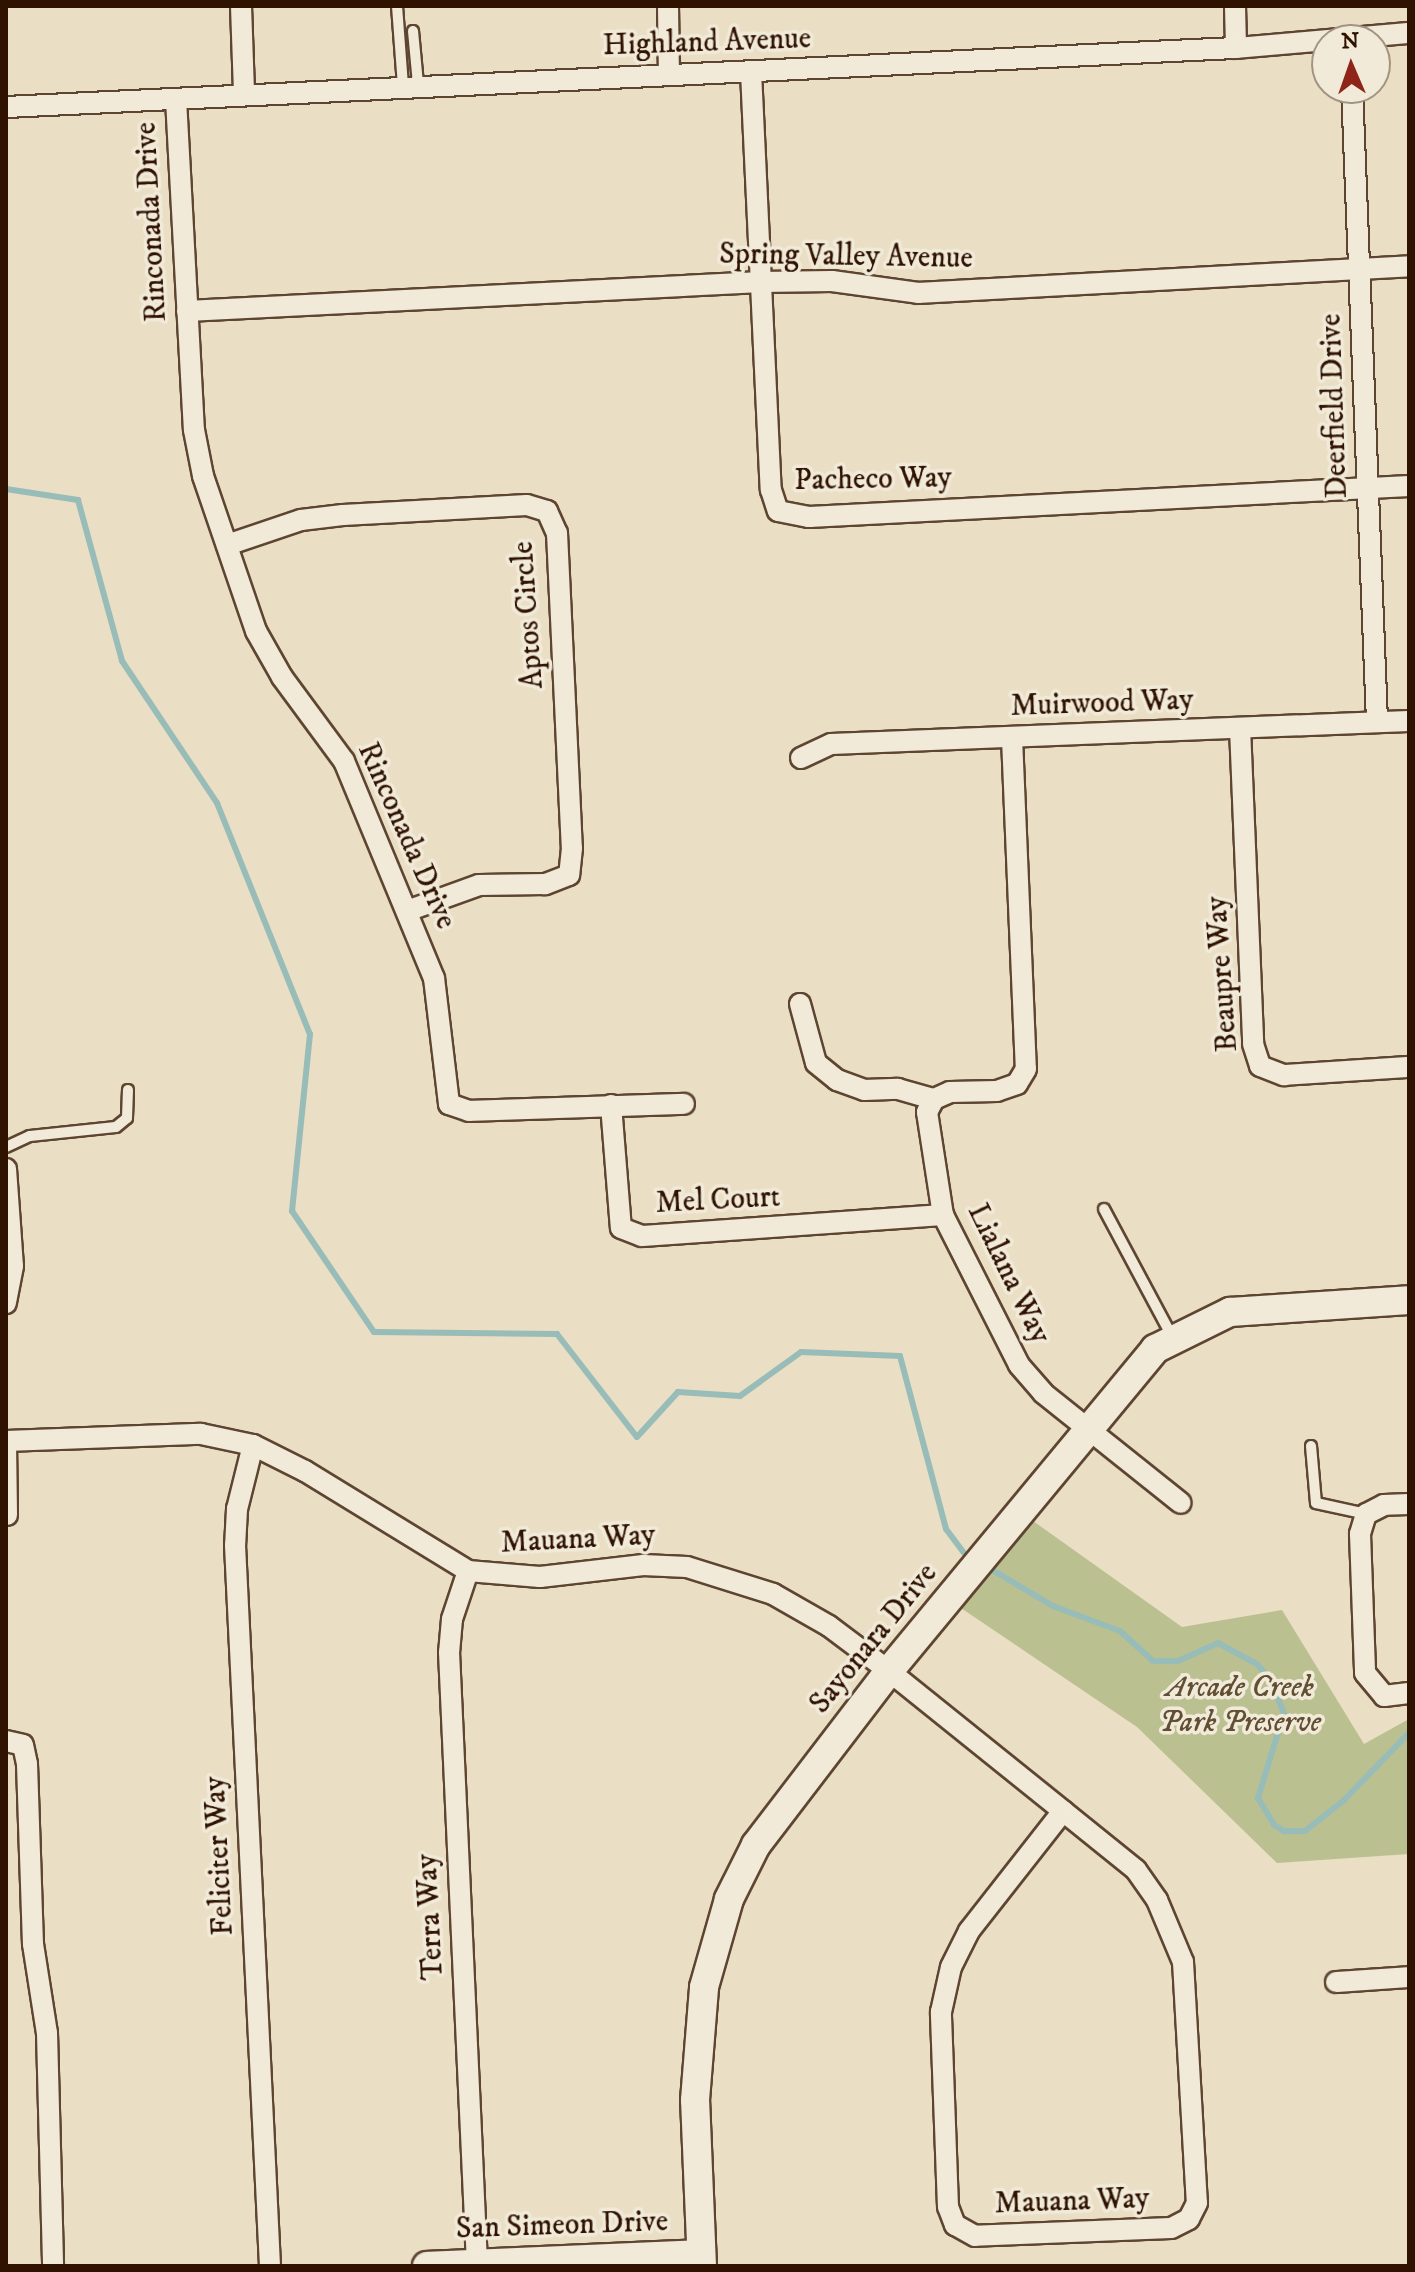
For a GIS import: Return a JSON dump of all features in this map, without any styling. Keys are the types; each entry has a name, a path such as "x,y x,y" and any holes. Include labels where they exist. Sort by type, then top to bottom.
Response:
{"street":[{"path":"241,6 244,94"},
{"path":"668,6 669,75"},
{"path":"1235,6 1236,48"},
{"name":"Highland Avenue","path":"6,107 410,85 1236,48 1311,41"},
{"name":"Pacheco Way","path":"751,72 771,490 778,511 809,517 1409,486"},
{"name":"Rinconada Drive","path":"176,99 194,430 203,476 256,631 282,677 344,761 434,978 449,1104 469,1111 684,1104"},
{"name":"Deerfield Drive","path":"1353,104 1377,722"},
{"name":"Spring Valley Avenue","path":"187,311 761,282 832,281 918,293 1409,266"},
{"name":"Aptos Circle","path":"227,545 301,520 343,515 527,505 547,511 557,533 572,848 569,875 545,884 479,885 407,911"},
{"name":"Muirwood Way","path":"801,758 831,744 1409,721"},
{"name":"Beaupre Way","path":"1240,728 1253,1044 1260,1066 1284,1075 1409,1067"},
{"path":"800,1004 816,1063 837,1080 864,1090 898,1089 934,1099 950,1092 997,1091 1017,1084 1026,1069 1012,738"},
{"name":"Lialana Way","path":"934,1099 927,1112 943,1215 1019,1365 1085,1428 1181,1503"},
{"name":"Mel Court","path":"611,1105 621,1228 642,1236 943,1215"},
{"path":"6,1169 13,1266 6,1303"},
{"name":"Sayonara Drive","path":"701,2260 696,2049 715,1938 756,1845 889,1671 1132,1371 1173,1338 1230,1312 1409,1300"},
{"name":"Mauana Way","path":"6,1441 201,1434 253,1445 468,1571 540,1577 643,1565 687,1567 773,1594 829,1626 889,1671 1063,1811 1136,1870 1157,1900 1183,1962 1197,2203 1189,2219 1171,2228 975,2236 955,2225 948,2207 941,2012 951,1967 969,1931 1063,1811"},
{"path":"6,1441 7,1515"},
{"name":"Feliciter Way","path":"253,1445 237,1509 235,1545 270,2266"},
{"path":"1409,1504 1384,1505 1366,1514 1360,1534 1363,1634 1369,1683 1384,1696 1409,1693"},
{"name":"Terra Way","path":"468,1571 452,1619 449,1652 477,2263"},
{"path":"6,1741 23,1745 27,1764 33,1944 47,2033 53,2266"},
{"path":"1336,1982 1409,1977"},
{"name":"San Simeon Drive","path":"427,2266 701,2260"}],"lane":[{"path":"397,6 410,85"},
{"path":"410,85 413,31"},
{"path":"6,1147 30,1136 116,1127 127,1118 128,1090"},
{"path":"1104,1209 1173,1338"},
{"path":"1311,1446 1316,1503 1366,1514"}],"green space":[{"name":"Arcade Creek Park Preserve","path":"1019,1511 1182,1627 1282,1610 1364,1744 1409,1719 1409,1854 1277,1863 1137,1727 949,1600"}],"waterway":[{"path":"6,489 78,500 122,661 217,803 310,1034 292,1211 374,1332 557,1334 637,1437 678,1392 740,1396 801,1352 900,1356 946,1529 964,1553"},
{"path":"994,1571 1053,1606 1120,1631 1153,1661 1178,1661 1218,1643 1257,1664 1270,1679 1284,1713 1258,1798 1274,1825 1284,1831 1305,1831 1343,1801 1409,1733"}]}
